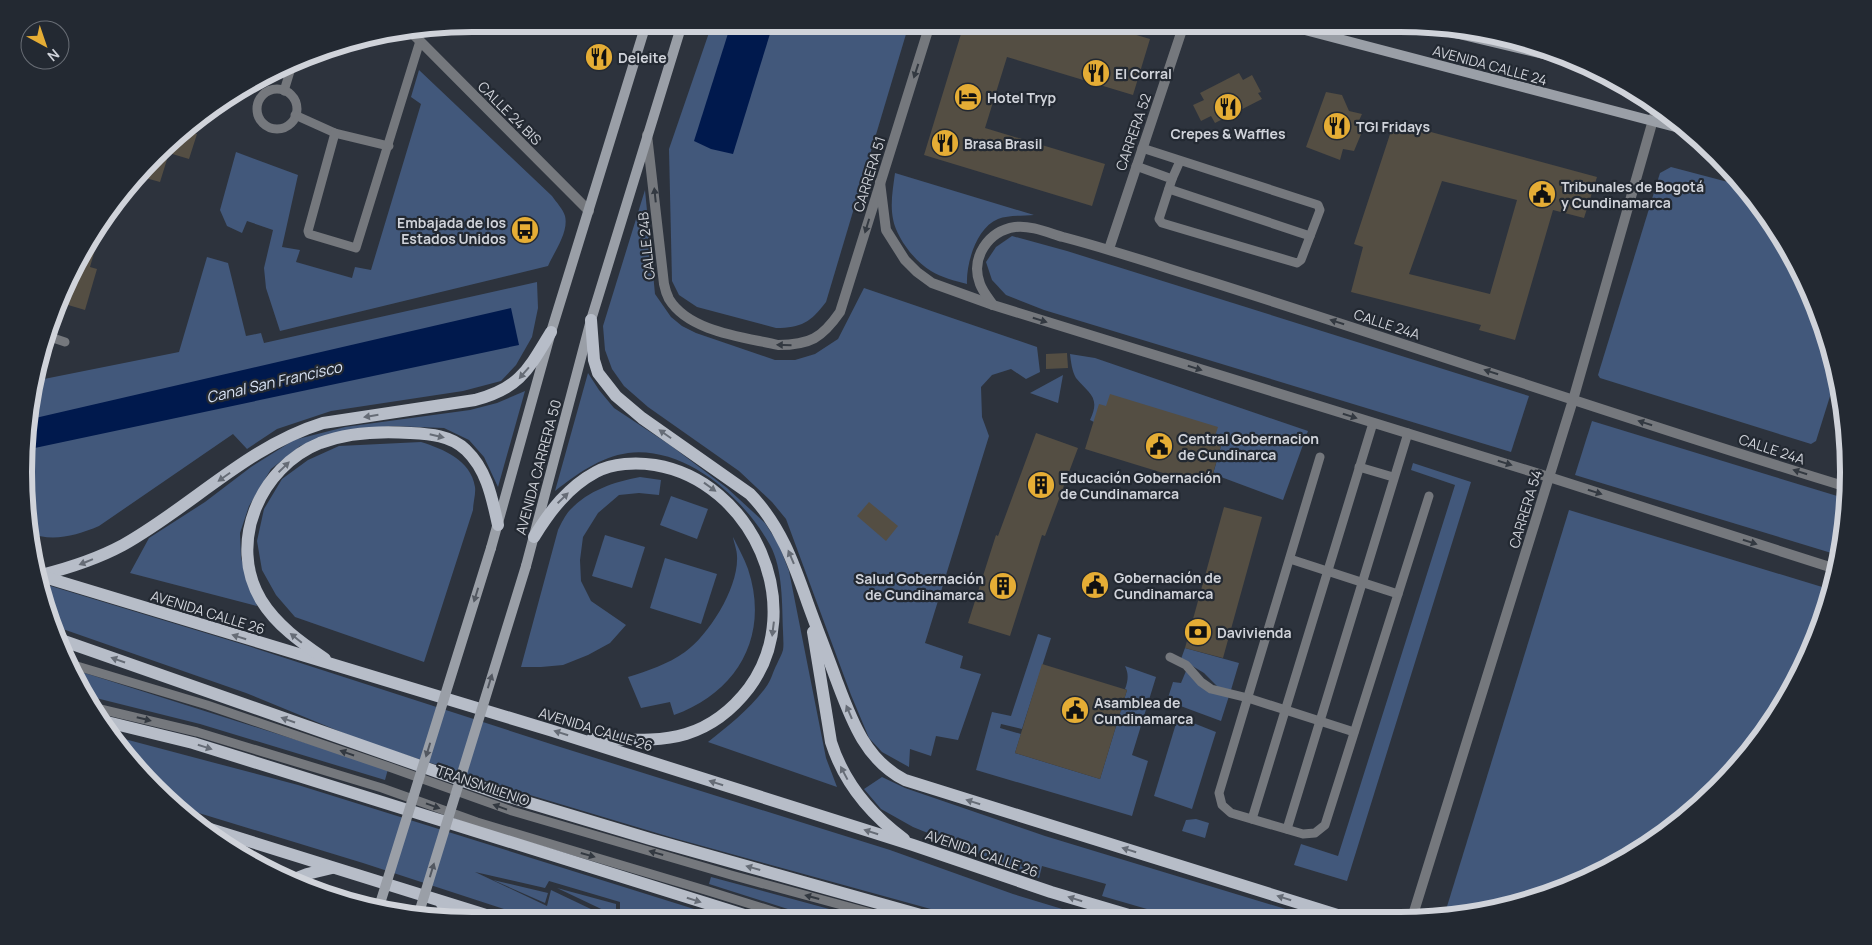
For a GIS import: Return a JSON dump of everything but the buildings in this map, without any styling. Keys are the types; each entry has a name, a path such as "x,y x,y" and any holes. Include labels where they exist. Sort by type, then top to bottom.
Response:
{"main road":[{"name":"AVENIDA CARRERA 50","path":"380,903 498,525 551,332 644,32"},
{"name":"AVENIDA CARRERA 50","path":"420,910 526,566 591,320 679,32"},
{"name":"AVENIDA CALLE 24","path":"1316,32 1670,126"},
{"path":"591,320 594,360 598,373 616,396 642,418 750,494 778,528 789,551 849,714 865,745 884,768 905,780 1328,912"},
{"path":"45,575 78,565 122,545 148,530 267,448 302,429 323,423 475,400 493,395 511,386 522,376 534,361 551,332"},
{"path":"336,666 303,644 274,618 261,600 252,578 247,542 250,525 256,506 268,484 284,466 300,453 319,443 338,437 400,432 432,434 450,439 465,448 478,462 487,482 498,525"},
{"path":"534,537 556,504 589,476 612,466 643,463 672,468 700,480 722,496 749,529 767,568 774,622 770,649 758,676 730,709 713,722 671,737 654,740 580,739"},
{"name":"AVENIDA CALLE 26","path":"45,577 580,739 913,845 1051,892 1119,912"},
{"path":"808,603 831,742 837,759 854,790 873,814 913,845"},
{"path":"66,642 506,796 650,839 910,912"},
{"path":"111,723 193,743 735,912"},
{"path":"219,832 476,912"},
{"path":"299,877 334,868"},
{"path":"436,900 452,912"}],"street":[{"name":"CARRERA 51","path":"829,329 840,312 927,32"},
{"name":"CARRERA 52","path":"1108,249 1181,32"},
{"name":"CALLE 24 BIS","path":"416,37 588,211"},
{"name":"CARRERA 54","path":"1414,912 1573,400 1654,114"},
{"name":"CALLE 24B","path":"647,133 664,284 669,299 679,311 702,327 778,345 791,345 814,340 829,329"},
{"path":"880,182 886,230 905,260 932,283 993,305 1549,477 1829,567"},
{"name":"CALLE 24A","path":"993,305 980,285 977,267 983,245 998,232 1016,227 1032,228 1108,249 1314,314 1573,400 1840,485"}],"lane":[{"path":"335,133 308,231 310,234 355,248 358,246 389,146 416,37"},
{"path":"284,91 290,73"},
{"path":"277,89 284,91 295,101 295,115 292,122 285,127 278,129 270,128 263,124 258,117 258,102 269,91 277,89"},
{"path":"295,115 335,133 389,146"},
{"path":"1142,148 1318,205 1320,210 1301,260 1298,263 1162,223 1159,219 1180,161"},
{"path":"1136,166 1172,180"},
{"path":"1169,189 1310,236"},
{"path":"54,338 65,342"},
{"path":"1252,818 1373,423"},
{"path":"1287,829 1408,433"},
{"path":"1320,457 1219,793 1226,810 1309,835 1321,830 1325,825 1429,496"},
{"path":"1359,467 1393,477"},
{"path":"1290,559 1398,594"},
{"path":"1170,658 1179,660 1186,665 1206,686 1354,732"},
{"name":"TRANSMILENIO","path":"77,666 216,708 512,811 731,875 867,912"},
{"path":"102,709 197,732 382,788 477,822 775,912"}],"shaded area":[{"path":"709,32 907,32 826,302 810,319 799,325 776,328 697,307 679,295 672,281 669,149"},
{"path":"419,70 552,196 561,208 565,216 565,229 548,266 280,331 266,288 264,268 273,230 247,221 242,233 227,226 220,210 236,152 298,175 282,247 300,250 296,262 352,278 355,267 371,270 421,104 411,97"},
{"path":"1671,167 1731,183 1749,205 1781,253 1806,304 1816,331 1825,359 1832,391 1816,441 1811,444 1600,378 1598,375 1660,173"},
{"path":"895,173 1034,215 1006,217 990,224 978,238 974,247 968,267 967,284 953,280 925,267 902,241 893,219 892,196"},
{"path":"645,190 655,294 671,317 682,326 696,333 775,360 795,360 815,354 838,339 864,288 1037,347 1040,372 1026,379 1011,369 992,375 981,387 982,417 989,436 925,643 963,656 960,668 981,674 958,740 936,736 931,756 910,749 909,767 882,752 869,738 851,695 786,519 772,502 739,471 648,407 624,386 612,369 605,350 603,326"},
{"path":"1012,236 1067,251 1529,396 1511,452 1044,310 1006,295 992,280 986,262 996,247"},
{"path":"207,257 228,263 246,336 261,333 264,343 537,282 538,308 532,337 516,365 501,381 463,391 331,411 277,429 247,449 233,434 99,526 64,537 37,536 32,472 36,415 43,379 179,352"},
{"path":"1070,354 1095,358 1308,431 1283,500 1213,474 1223,439 1106,406 1094,422 1090,420 1094,401 1089,392 1076,378"},
{"path":"588,373 614,408 670,445 727,488 765,523 779,545 789,571 826,758 837,787 708,742 739,717 760,695 769,682 783,650 780,576 774,554 759,527 729,493 692,467 671,458 650,453 628,453 598,462 555,491"},
{"path":"1063,375 1058,403 1030,393"},
{"path":"525,391 498,487 484,457 469,440 444,428 392,426 345,431 300,446 271,469 249,506 240,533 241,558 257,606 130,573 149,538 205,502 251,467 294,440 345,427 470,410 497,403"},
{"path":"1592,421 1839,497 1832,553 1575,475"},
{"path":"421,442 455,457 468,470 475,487 473,510 424,662 295,617 276,595 262,570 257,541 264,509 282,479 308,460 339,446"},
{"path":"1413,463 1471,482 1347,881 1294,865 1301,844 1338,856 1455,485 1411,470"},
{"path":"640,477 661,480 659,495 639,493 619,495 598,513 583,537 580,560 581,581 591,601 626,625 610,643 588,655 563,665 521,667 558,530 565,517 577,503 594,492 611,484"},
{"path":"671,496 708,509 697,539 660,525"},
{"path":"1569,510 1824,588 1806,641 1781,692 1749,740 1711,784 1690,803 1667,822 1620,854 1568,879 1513,898 1446,910"},
{"path":"605,535 645,547 632,588 592,576"},
{"path":"733,537 748,569 754,593 755,616 751,638 743,658 731,676 716,692 696,705 674,715 670,702 641,708 628,677 658,667 685,652 704,634 713,622 728,596 733,582 737,554"},
{"path":"665,558 717,574 701,624 650,608"},
{"path":"47,585 245,645 557,746 890,850 1013,894 1072,912 942,912 670,837 530,795 363,741 246,693 61,629"},
{"path":"1038,634 1051,638 1022,729 1001,724 1000,728 1021,734 1015,753 1100,779 1127,690 1125,689 1128,678 1125,666 1156,677 1132,755 1148,761 1132,816 976,770 992,712 1011,716"},
{"path":"1185,648 1239,663 1231,690 1218,687 1204,673 1181,659"},
{"path":"1186,671 1229,696 1221,721 1167,701 1173,682 1181,683"},
{"path":"80,672 388,769 385,780 200,724 95,698"},
{"path":"1178,717 1216,732 1192,809 1154,796"},
{"path":"122,738 298,785 704,912 620,912 620,902 549,881 545,888 475,872 547,906 551,890 594,912 513,912 363,863 191,811 161,784"},
{"path":"882,777 905,788 1045,836 1295,912 1157,912 1102,896 1106,884 1042,866 1039,878 913,827 881,809 864,789"},
{"path":"1196,819 1209,823 1205,838 1182,831 1186,820"},
{"path":"711,877 840,912 797,912 709,884"},
{"path":"493,880 548,893 545,903"},
{"path":"557,888 616,904 616,912 608,912"}],"water":[{"path":"728,32 771,32 733,154 711,149 694,141"},
{"name":"Canal San Francisco","path":"511,308 519,345 33,448 36,418"}],"place":[{"name":"Deleite","path":"599,57"},
{"name":"El Corral","path":"1096,73"},
{"name":"Hotel Tryp","path":"968,97"},
{"name":"Crepes & Waffles","path":"1228,107"},
{"name":"TGI Fridays","path":"1337,126"},
{"name":"Brasa Brasil","path":"945,143"},
{"name":"Tribunales de Bogotá y Cundinamarca","path":"1542,194"},
{"name":"Embajada de los Estados Unidos","path":"525,230"},
{"name":"Central Gobernacion de Cundinarca","path":"1159,446"},
{"name":"Educación Gobernación de Cundinamarca","path":"1041,485"},
{"name":"Gobernación de Cundinamarca","path":"1095,585"},
{"name":"Salud Gobernación de Cundinamarca","path":"1003,586"},
{"name":"Davivienda","path":"1198,632"},
{"name":"Asamblea de Cundinamarca","path":"1075,710"}]}
